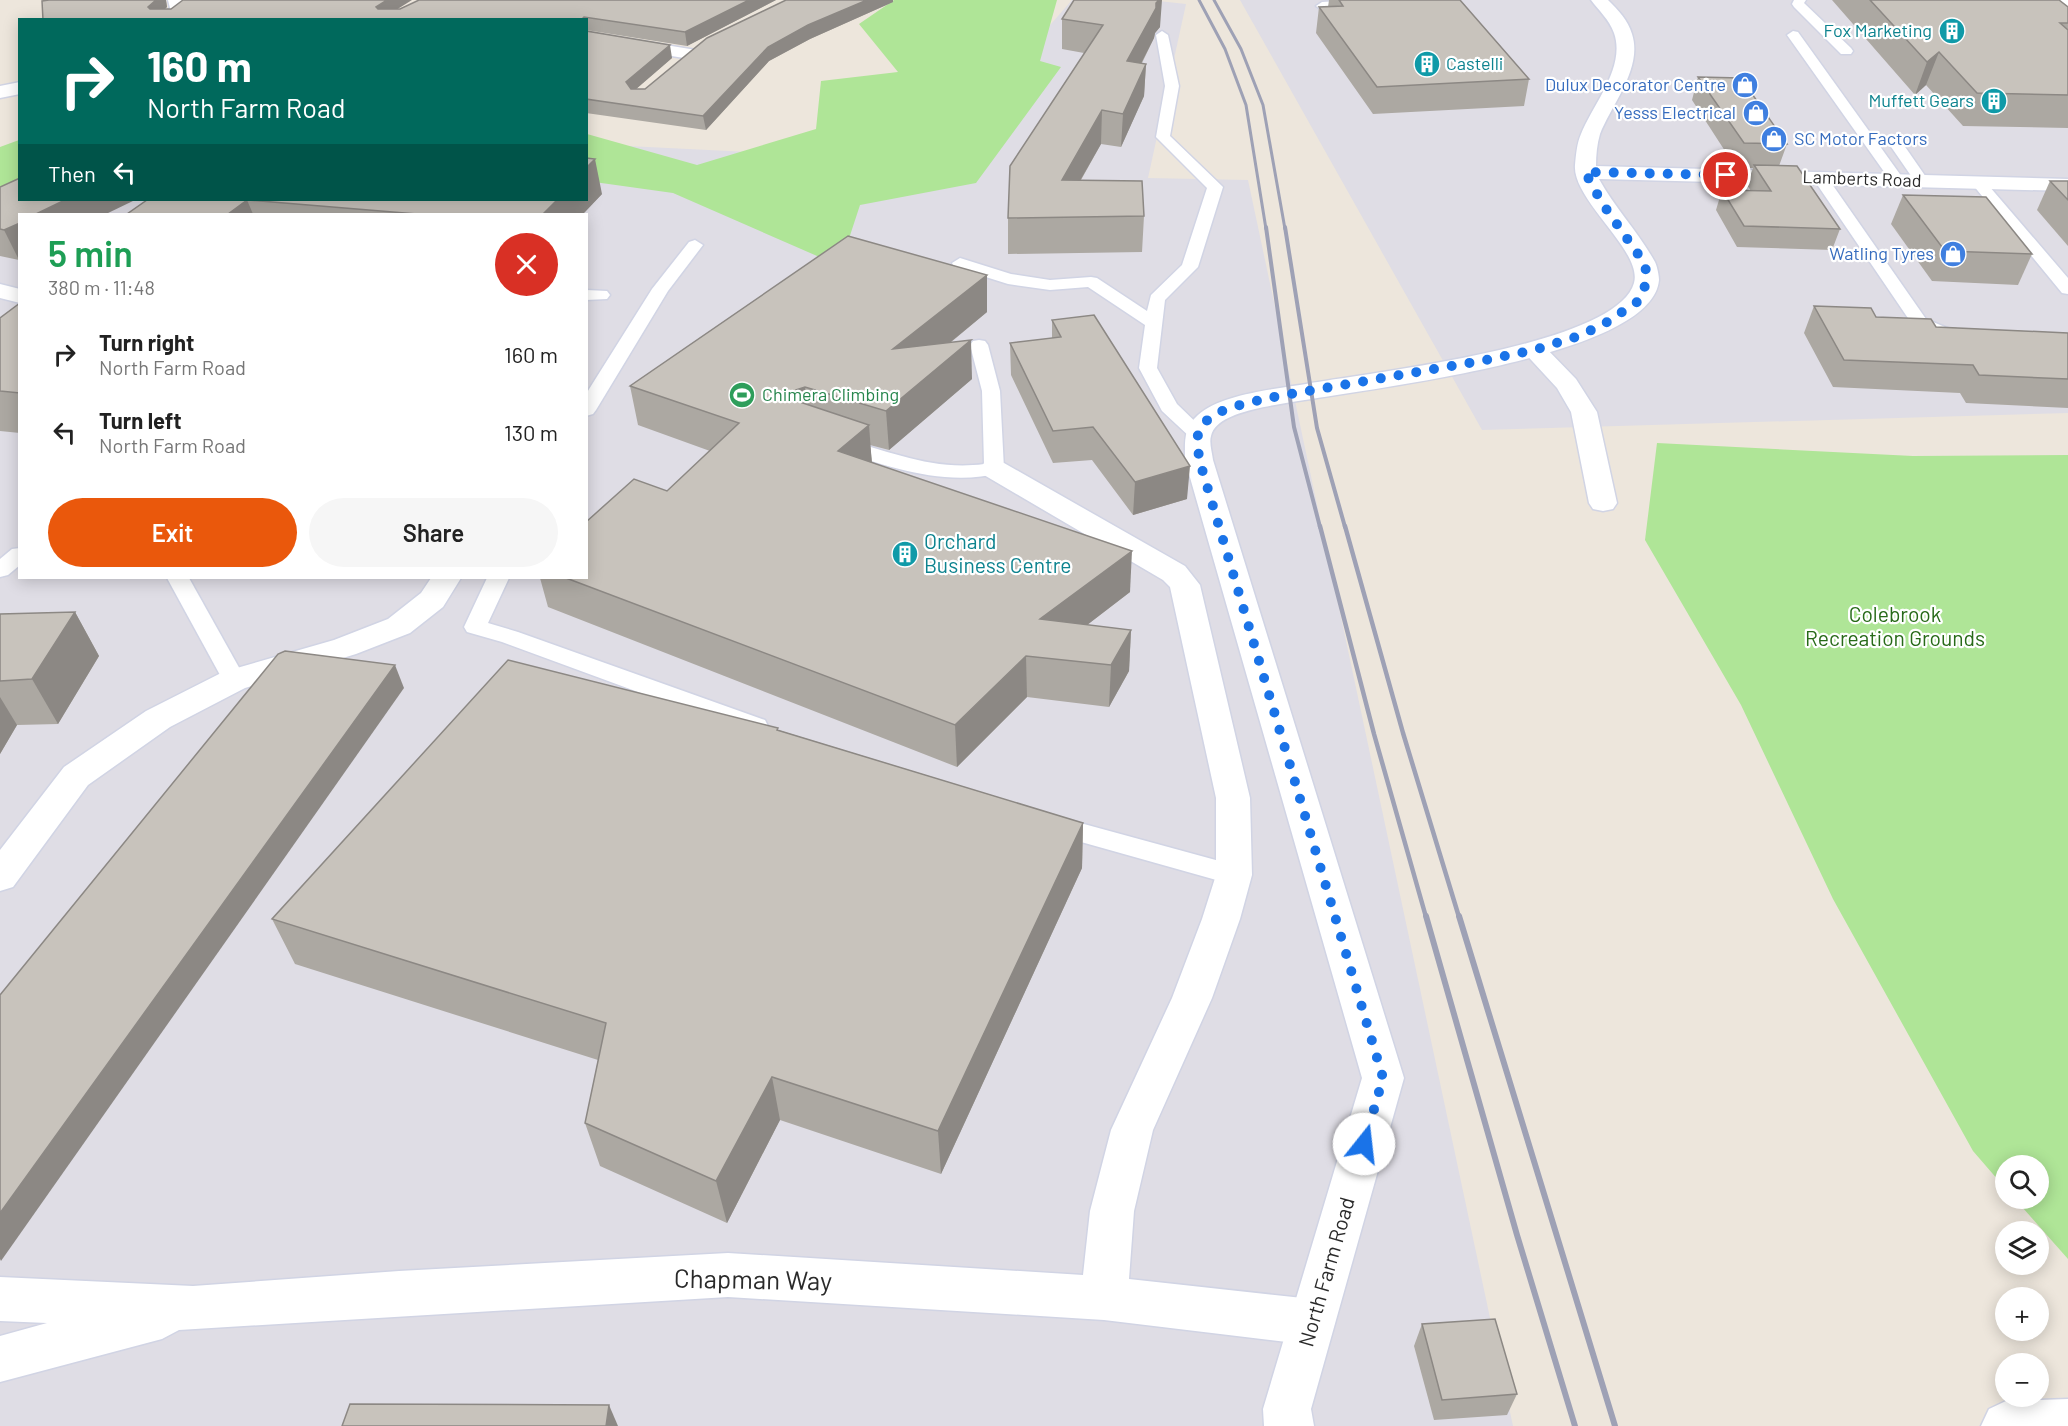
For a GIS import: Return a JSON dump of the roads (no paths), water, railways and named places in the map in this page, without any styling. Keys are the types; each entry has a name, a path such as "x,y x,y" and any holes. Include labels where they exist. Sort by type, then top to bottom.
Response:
{"street":[{"path":"166,18 179,10 176,0"},
{"path":"1198,434 1209,418 1245,404 1534,350 1579,336 1604,324 1640,300 1647,280 1645,264 1602,203 1585,172 1589,137 1606,99 1621,74 1625,56 1626,39 1620,22 1599,0"},
{"path":"588,38 696,50 673,69"},
{"path":"0,92 18,88"},
{"name":"Lamberts Road","path":"1585,172 2068,185"},
{"path":"0,291 18,296"},
{"path":"1534,350 1567,384 1584,411 1603,503"},
{"name":"North Farm Road","path":"1198,434 1199,459 1383,1078 1287,1409 1289,1426"},
{"path":"994,469 1174,573 1185,585 1233,798 1234,875 1221,919 1192,998 1132,1130 1112,1211 1104,1298"},
{"path":"0,877 76,776 158,719 234,680 345,647 399,626 432,600 445,579"},
{"name":"Chapman Way","path":"0,1299 193,1308 411,1292 729,1275 1104,1298 1312,1322"},
{"name":"Chapman Way","path":"0,1359 193,1308"},
{"path":"2006,1426 2068,1424"}],"lane":[{"path":"1322,6 1406,0"},
{"path":"1800,0 1798,4 1846,51"},
{"path":"1162,35 1172,86 1163,137 1215,187 1190,267 1157,299 1148,368 1169,407 1198,434"},
{"path":"1793,35 1897,180"},
{"path":"1894,141 1921,180"},
{"path":"1820,177 1920,322 1966,342"},
{"path":"1978,182 2068,289"},
{"path":"588,407 661,289 695,245"},
{"path":"960,263 1008,279 1040,283 1091,282 1154,323"},
{"path":"820,438 919,470 953,474 994,469 991,391 979,345"},
{"path":"0,547 18,551"},
{"path":"0,570 18,553"},
{"path":"179,579 234,680"},
{"path":"498,579 475,627 510,637 780,735"},
{"path":"1029,818 1234,875"}],"railway":[{"path":"1199,0 1225,49 1246,105 1266,229"},
{"path":"1214,0 1241,49 1263,105 1285,229"},
{"path":"1266,227 1294,427 1320,527"},
{"path":"1285,227 1317,428 1345,527"},
{"path":"1320,526 1374,734 1426,917"},
{"path":"1345,526 1403,733 1459,917"},
{"path":"1426,916 1517,1235 1575,1426"},
{"path":"1459,916 1615,1426"}],"place":[{"name":"Fox Marketing","path":"1952,31"},
{"name":"Castelli","path":"1427,64"},
{"name":"Dulux Decorator Centre","path":"1745,85"},
{"name":"Muffett Gears","path":"1994,101"},
{"name":"Yesss Electrical","path":"1756,113"},
{"name":"SC Motor Factors","path":"1774,139"},
{"name":"Watling Tyres","path":"1953,254"},
{"name":"Chimera Climbing","path":"742,395"},
{"name":"Orchard Business Centre","path":"905,554"}],"park label":[{"name":"Colebrook Recreation Grounds","path":"1895,627"}]}
